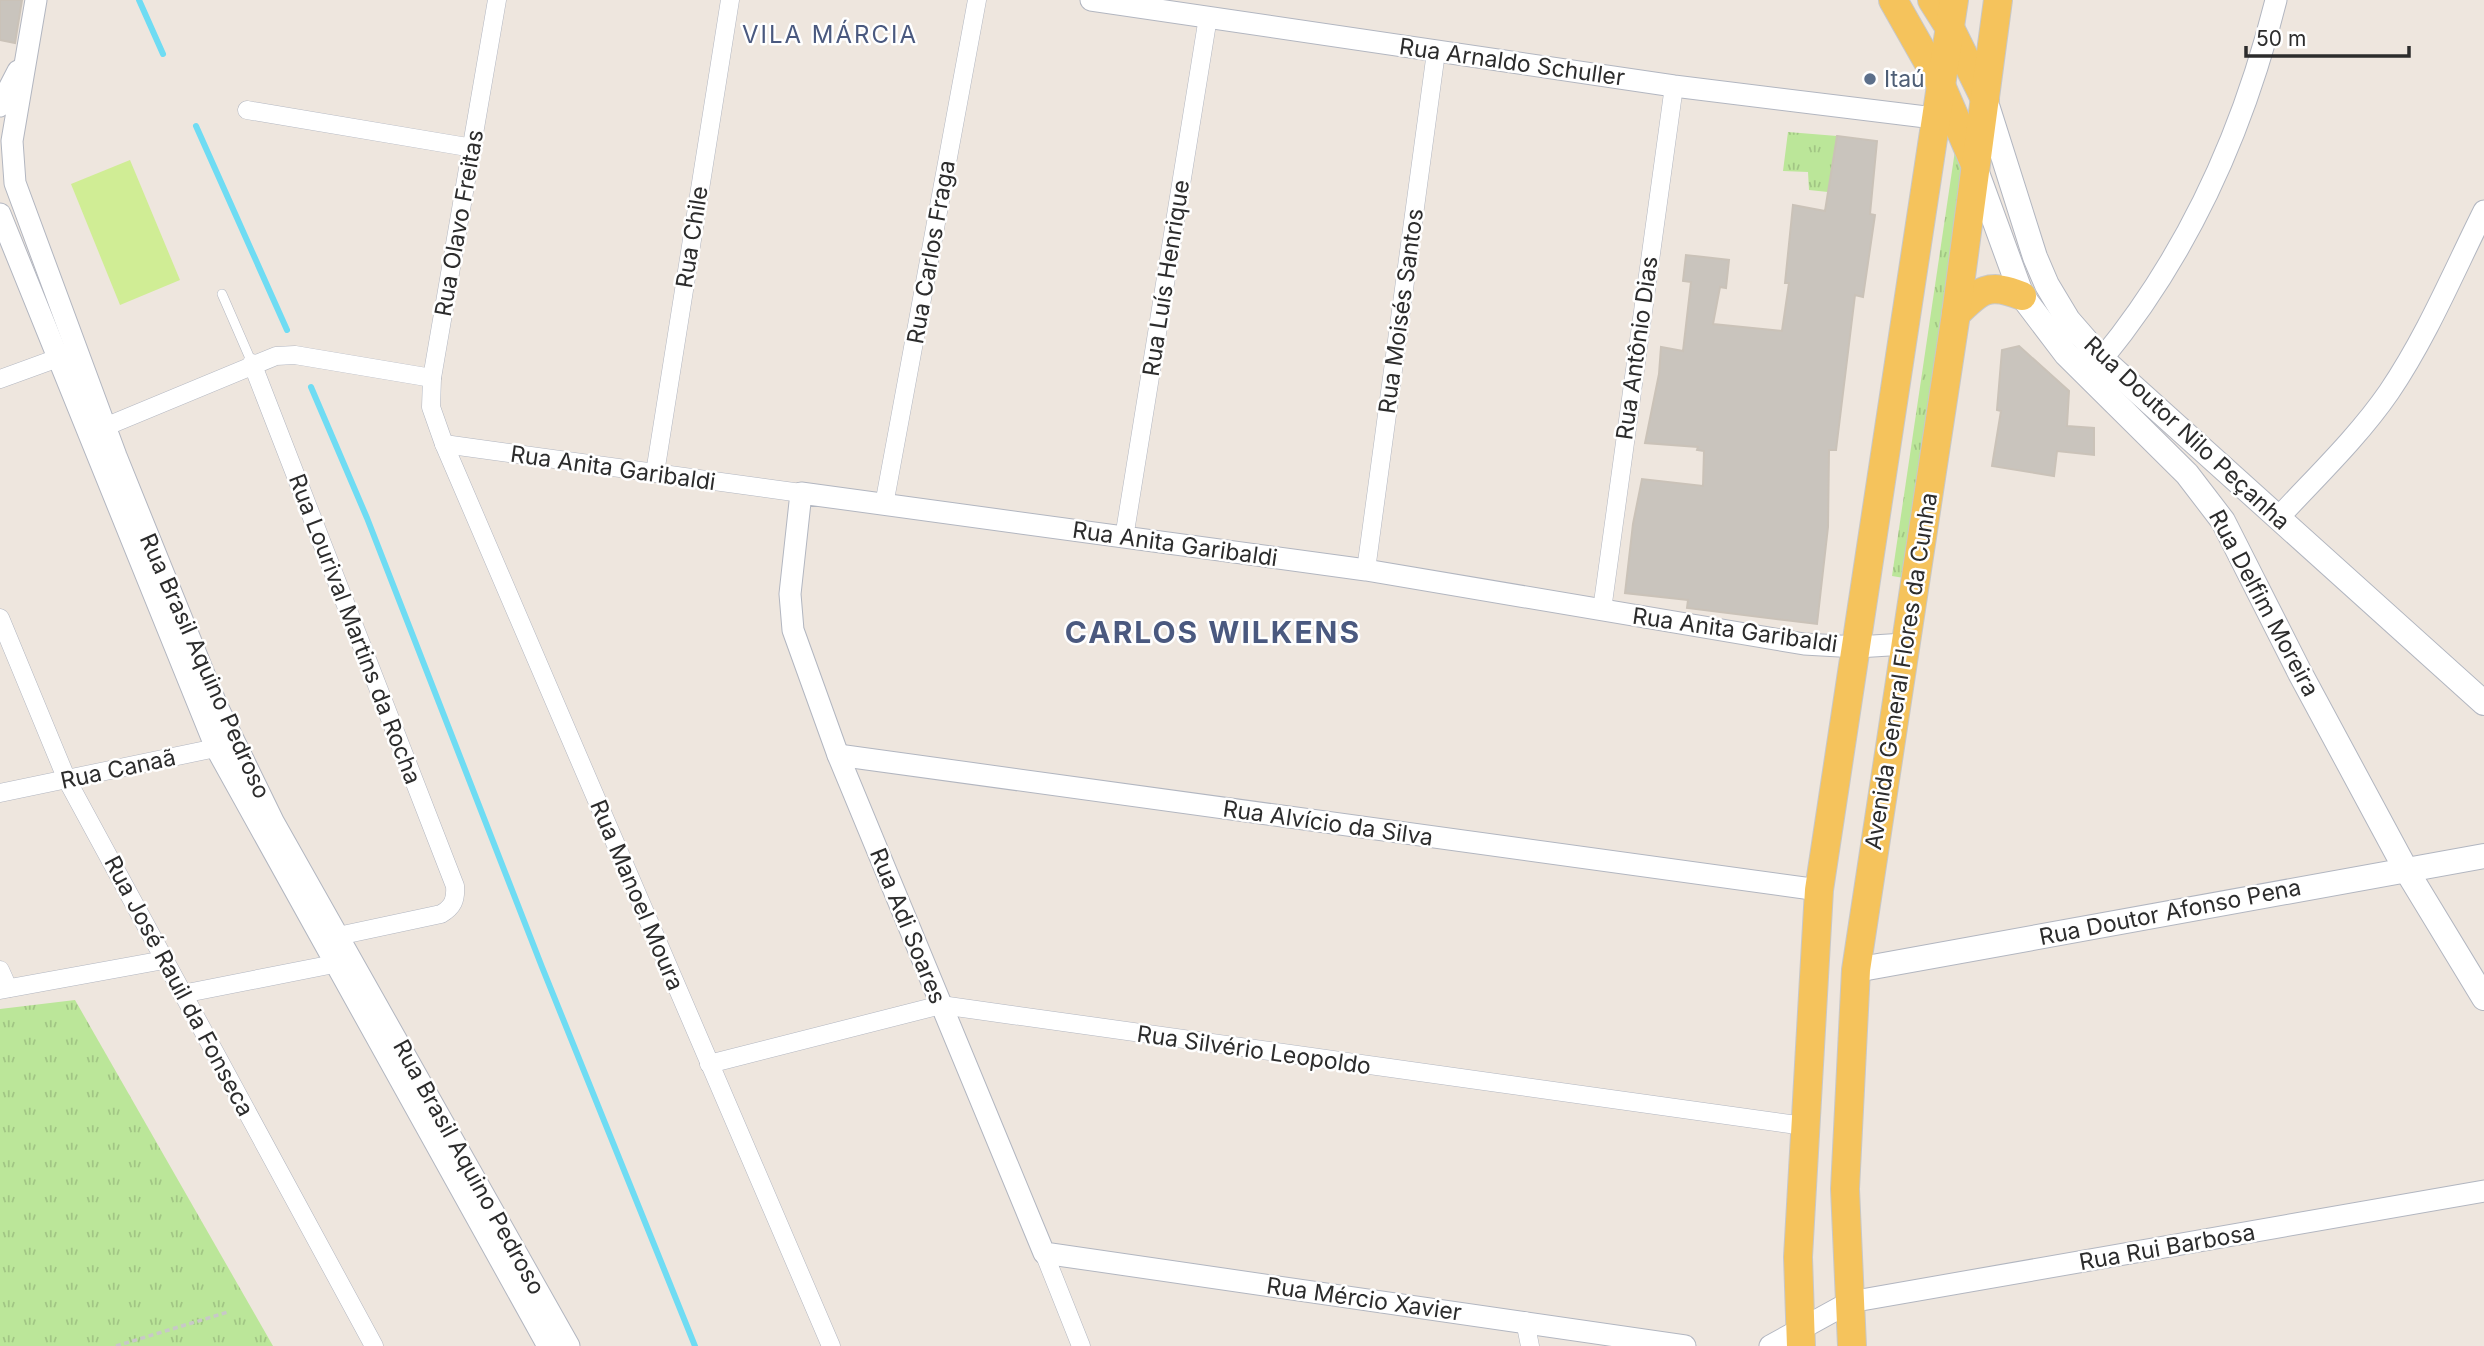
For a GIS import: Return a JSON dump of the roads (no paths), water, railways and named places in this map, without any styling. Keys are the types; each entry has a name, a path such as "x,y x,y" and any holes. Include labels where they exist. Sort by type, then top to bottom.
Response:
{"main road":[{"path":"1893,0 1940,83 1974,162"},
{"path":"1932,0 1951,30 1985,99"},
{"path":"1940,83 1954,0"},
{"name":"Avenida General Flores da Cunha","path":"1852,1346 1845,1189 1856,970 1956,314 1974,162 1998,0"},
{"name":"Avenida General Flores da Cunha","path":"1800,1339 1798,1257 1819,890 1940,83"},
{"name":"Rua Doutor Nilo Peçanha","path":"1985,99 2043,275 2068,320 2102,359 2484,703"},
{"name":"Rua Delfim Moreira","path":"1974,162 1989,212 2022,296 2066,354 2207,496 2223,521 2300,673 2405,868 2484,998"},
{"path":"1956,314 1978,292 1987,289 2003,288 2022,296"},
{"name":"Rua Doutor Afonso Pena","path":"1856,970 2405,868 2484,856"}],"street":[{"name":"Rua Brasil Aquino Pedroso","path":"36,0 26,58 7,96 12,141 8,187 98,430 173,599 226,746 554,1344"},
{"name":"Rua Olavo Freitas","path":"444,444 431,407 432,378 497,0"},
{"name":"Rua Chile","path":"655,473 730,0"},
{"name":"Rua Carlos Fraga","path":"884,505 977,0"},
{"name":"Rua Arnaldo Schuller","path":"1091,0 1168,6 1208,18 1436,52 1674,86 1934,118"},
{"path":"2102,359 2138,316 2199,217 2237,126 2276,0"},
{"name":"Rua Luís Henrique","path":"1124,538 1208,18"},
{"name":"Rua Moisés Santos","path":"1366,570 1436,52"},
{"name":"Rua Antônio Dias","path":"1602,610 1674,86"},
{"path":"247,110 473,148"},
{"path":"2279,517 2365,423 2389,392 2413,353 2484,211"},
{"name":"Rua Brasil Aquino Pedroso","path":"0,214 69,354"},
{"path":"0,379 69,354"},
{"path":"98,430 252,363 276,356 295,355 432,378"},
{"name":"Rua Lourival Martins da Rocha","path":"252,363 455,886 456,896 451,908 441,914 338,936"},
{"name":"Rua Anita Garibaldi","path":"444,444 1366,570 1804,644 1857,647 1905,644"},
{"name":"Rua Manoel Moura","path":"444,444 831,1346"},
{"name":"Rua Adi Soares","path":"801,493 790,612 793,630 838,755 1081,1346"},
{"name":"Rua José Rauil da Fonseca","path":"0,618 67,780 374,1346"},
{"name":"Rua Brasil Aquino Pedroso","path":"226,746 274,823 338,936 343,962"},
{"name":"Rua Canaã","path":"0,793 226,746"},
{"name":"Rua Alvício da Silva","path":"838,755 1819,890"},
{"path":"0,970 4,989 164,960"},
{"path":"182,994 343,962"},
{"name":"Rua Silvério Leopoldo","path":"709,1064 941,1005 1804,1126"},
{"name":"Rua Rui Barbosa","path":"1850,1302 2484,1191"},
{"name":"Rua Mércio Xavier","path":"1044,1253 1685,1346"},
{"path":"1770,1346 1800,1339 1850,1302"},
{"path":"1525,1321 1530,1346"}],"lane":[{"path":"222,294 252,363"}],"waterway":[{"path":"139,0 163,54"},
{"path":"196,126 287,330"},
{"path":"311,387 367,518 542,967 695,1346"}],"place":[{"name":"Itaú","path":"1870,79"}],"district":[{"name":"VILA MÁRCIA","path":"830,35"},
{"name":"CARLOS WILKENS","path":"1213,633"}]}
